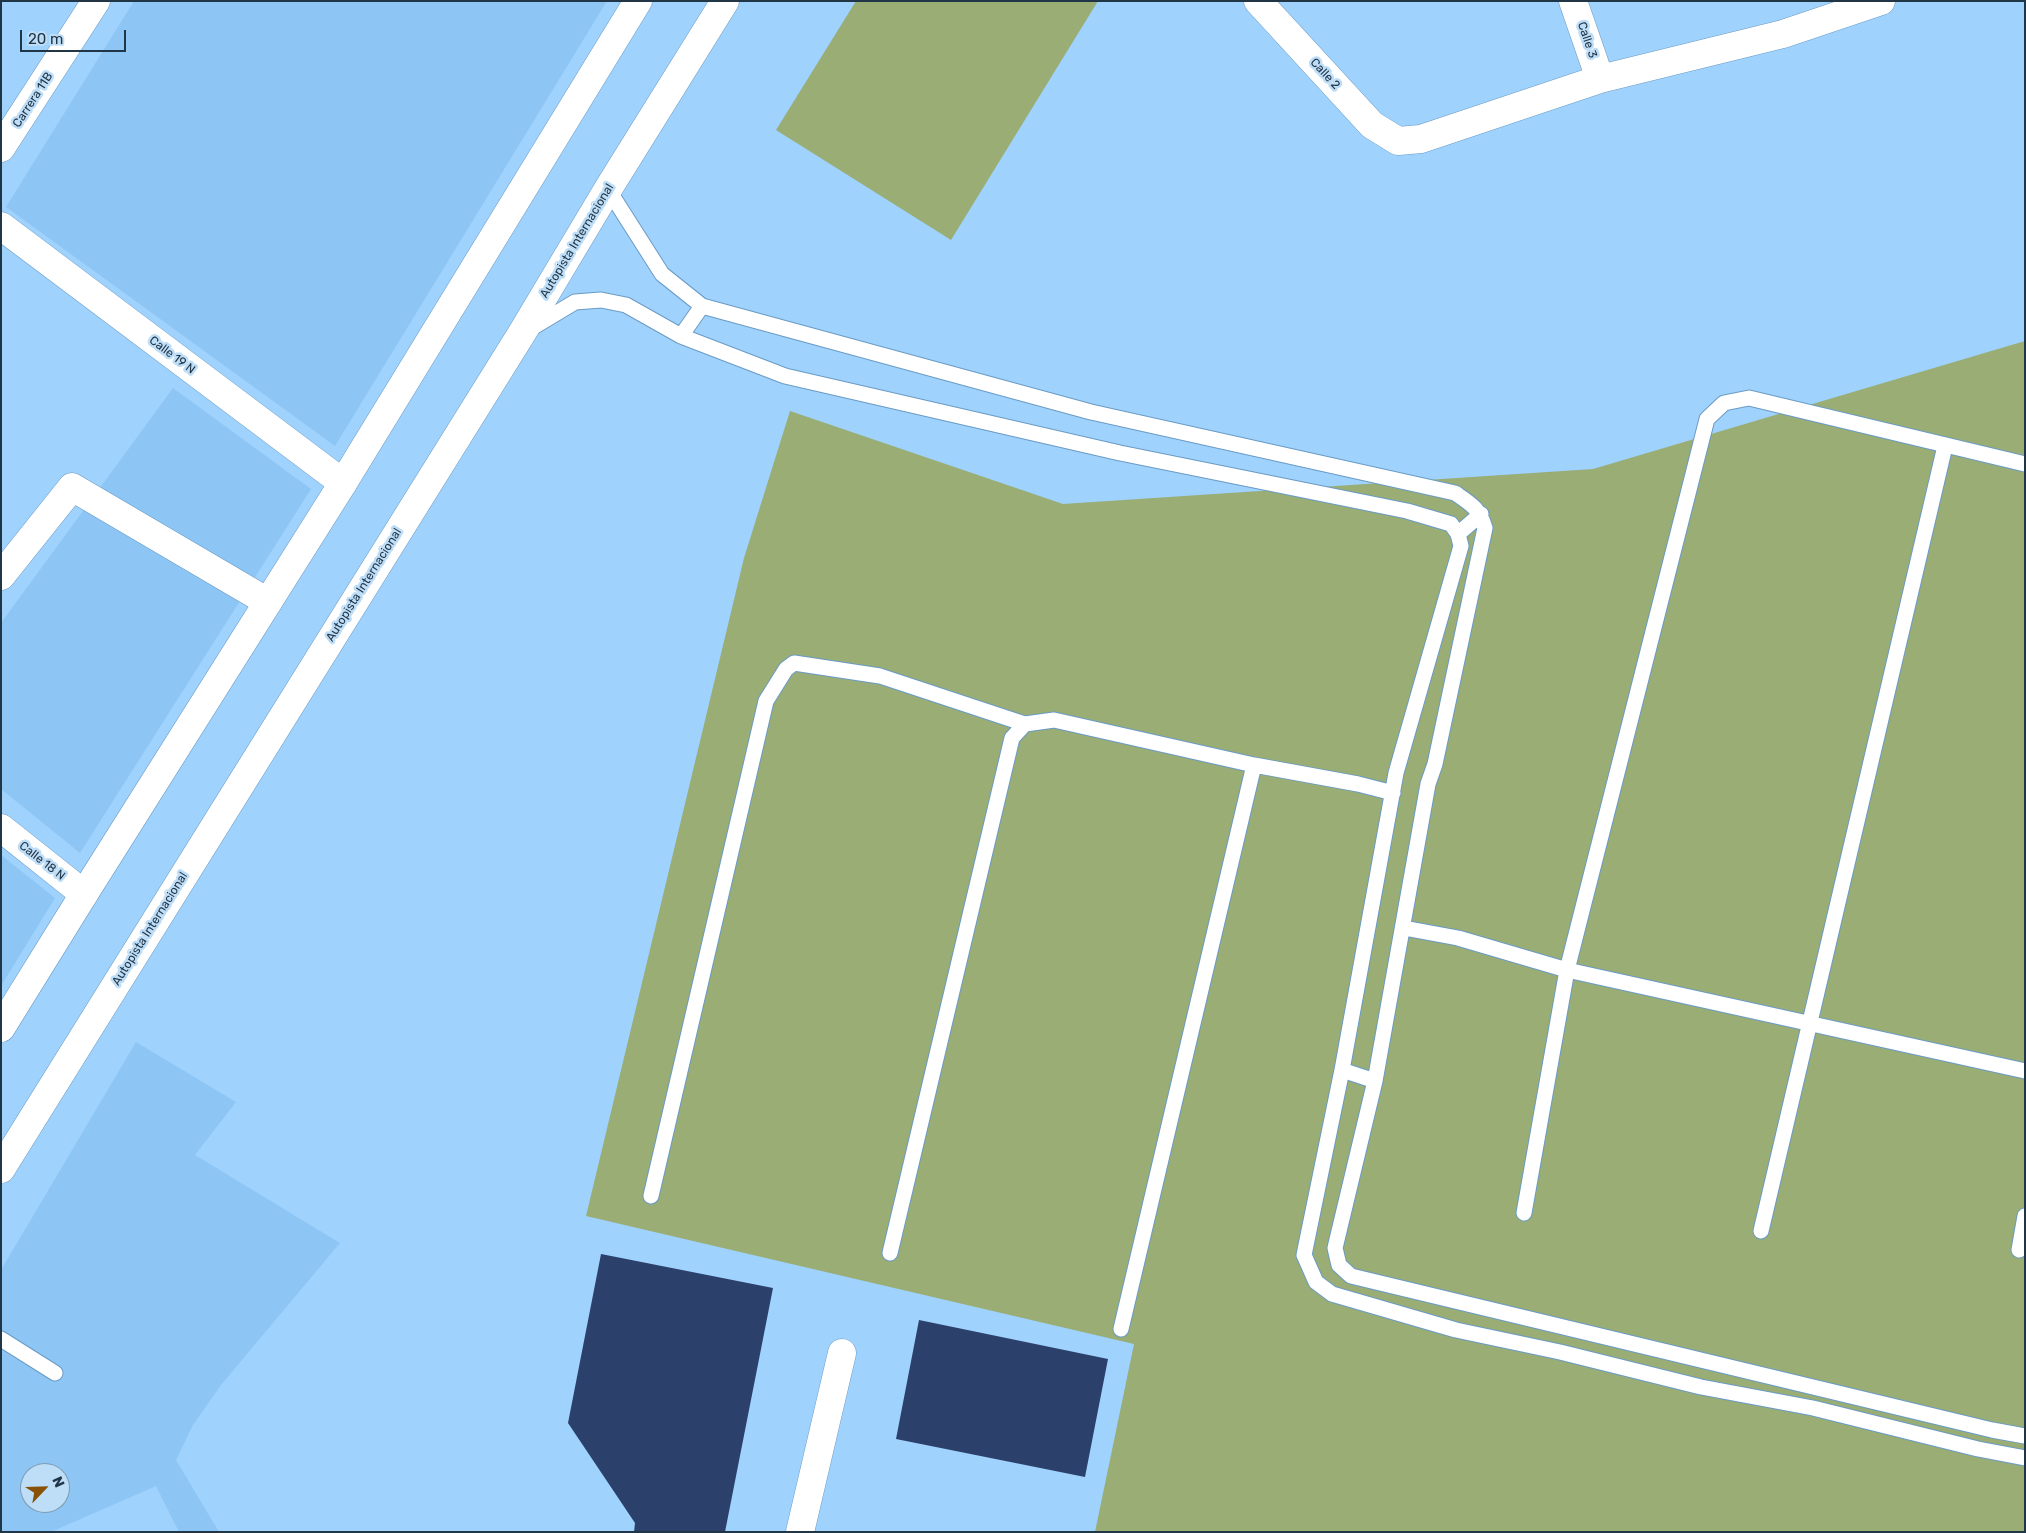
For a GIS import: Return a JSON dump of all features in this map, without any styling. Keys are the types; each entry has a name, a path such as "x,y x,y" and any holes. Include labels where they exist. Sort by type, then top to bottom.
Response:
{"main road":[{"name":"Carrera 11B","path":"1,148 96,1"},
{"path":"1,1028 343,483 638,1"},
{"name":"Autopista Internacional","path":"1,1169 522,333 608,189 725,1"},
{"name":"Calle 2","path":"1258,1 1372,125 1398,141 1421,138 1600,79"},
{"name":"Calle 3","path":"1573,1 1600,79"},
{"path":"1600,79 1783,34 1881,1"},
{"name":"Calle 19 N","path":"1,226 343,483"},
{"path":"1,576 72,487 268,602"},
{"name":"Calle 18 N","path":"1,828 84,894"},
{"path":"800,1532 842,1353"}],"lane":[{"path":"608,189 662,274 702,306 1091,412 1455,493 1472,505 1481,514 1484,528 1435,764 1428,784 1404,928 1375,1081 1335,1248 1339,1265 1351,1276 1992,1430 2025,1436"},
{"path":"522,333 575,302 601,300 626,305 681,336 785,376 1120,453 1407,511 1451,524 1458,534 1461,546 1396,773 1342,1070 1304,1255 1316,1282 1332,1294 1456,1330 1560,1352 1701,1387 1813,1408 1978,1449 2025,1458"},
{"path":"681,336 702,306"},
{"path":"1524,1212 1567,970 1707,419 1724,403 1749,398 2025,464"},
{"path":"1761,1231 1945,446"},
{"path":"1458,534 1481,514"},
{"path":"650,1196 766,700 786,669 794,663 880,676 1025,724 1054,720 1254,765 1358,784 1392,793"},
{"path":"890,1252 1012,738 1025,724"},
{"path":"1121,1329 1254,765"},
{"path":"1404,928 1458,938 1567,970 2025,1071"},
{"path":"1342,1070 1375,1081"},
{"path":"2019,1250 2025,1216"},
{"path":"1,1339 55,1372"}],"shaded area":[{"path":"134,1 607,1 335,446 6,207"},
{"path":"173,388 311,489 80,853 1,789 1,623"},
{"path":"1,855 55,898 1,986"},
{"path":"136,1042 236,1102 195,1155 340,1243 221,1385 193,1425 176,1460 219,1532 179,1532 156,1486 51,1532 1,1532 1,1270"}],"green space":[{"path":"856,1 1098,1 951,240 776,130"},
{"path":"2025,341 2025,1532 1095,1532 1134,1344 586,1216 744,558 790,411 1063,504 1593,469"}],"building":[{"path":"601,1254 773,1288 725,1532 634,1532 635,1523 568,1423"},
{"path":"919,1320 1108,1359 1085,1477 896,1439"}]}
